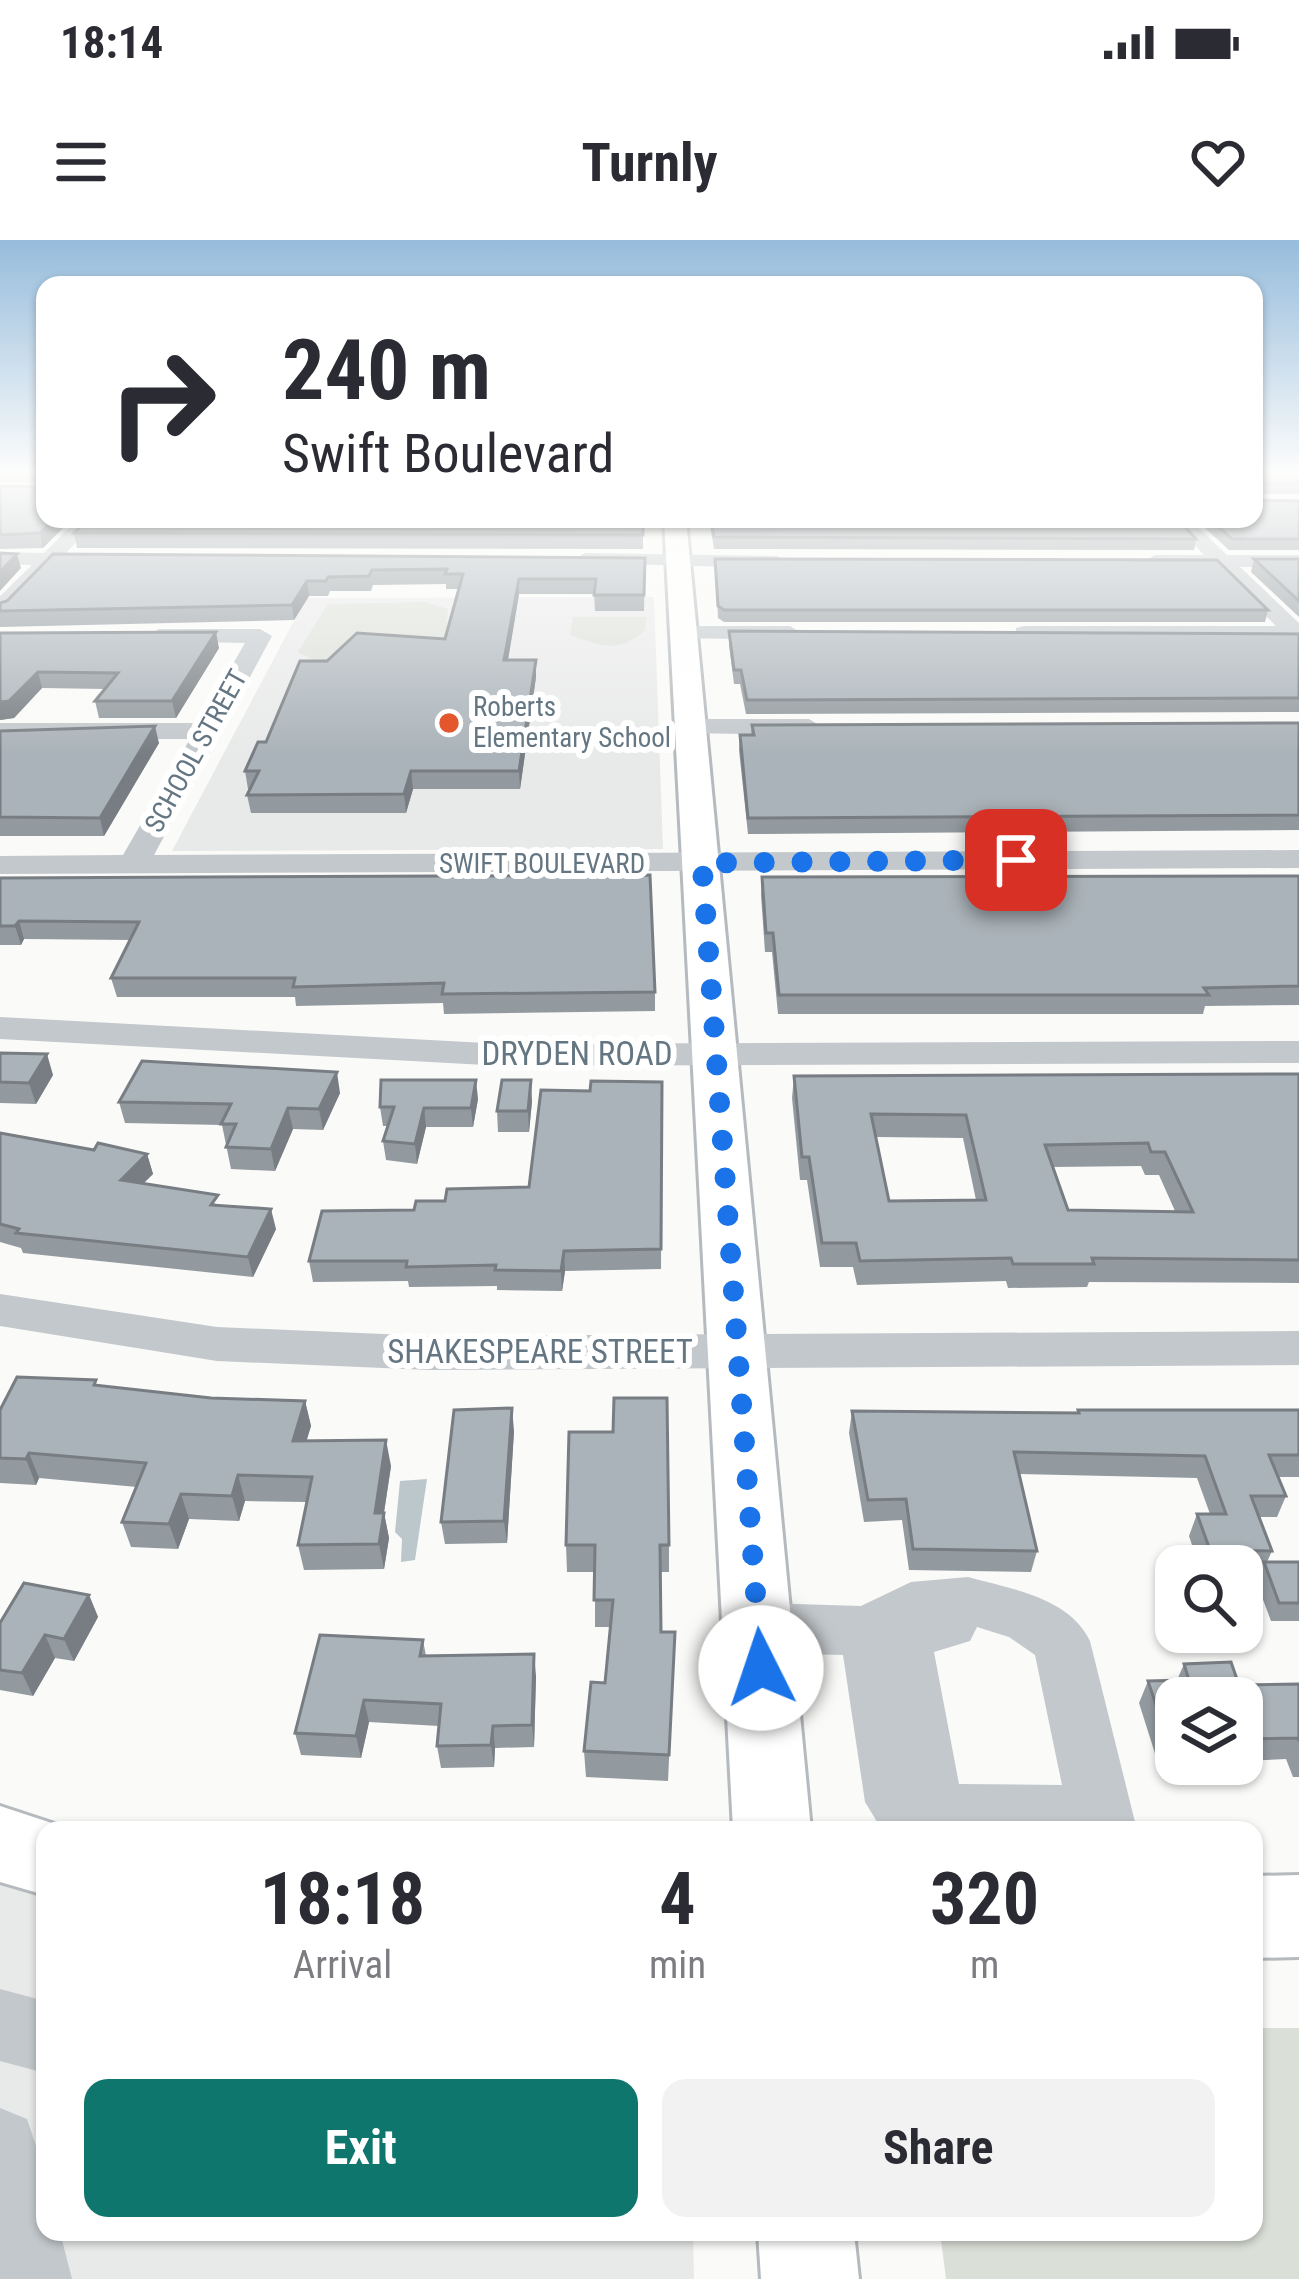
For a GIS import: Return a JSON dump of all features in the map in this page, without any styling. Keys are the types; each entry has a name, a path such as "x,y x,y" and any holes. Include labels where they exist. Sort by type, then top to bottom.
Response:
{"main road":[{"path":"679,565 771,1821"},
{"path":"0,1844 36,1854"},
{"path":"1263,1917 1299,1916"},
{"path":"807,2241 810,2279"}],"street":[{"path":"0,608 43,565"},
{"path":"1229,565 1298,634"},
{"path":"685,633 824,633"},
{"path":"990,633 1298,634"},
{"name":"SCHOOL STREET","path":"133,866 260,636 142,636"},
{"path":"692,727 837,727"},
{"path":"0,731 207,731"},
{"path":"242,865 257,832"},
{"name":"SWIFT BOULEVARD","path":"0,866 1299,859"},
{"name":"DRYDEN ROAD","path":"0,1028 376,1051 1299,1052"},
{"name":"SHAKESPEARE STREET","path":"0,1310 217,1344 430,1353 1299,1348"},
{"path":"758,1628 868,1631 911,1606 968,1601 1027,1618 1061,1641 1102,1821"},
{"path":"932,1814 902,1635 971,1622 1035,1649 1072,1691"},
{"path":"868,1631 896,1802 911,1814 1064,1821"},
{"path":"0,2025 36,2035"},
{"path":"0,2146 32,2279"}],"shaded area":[{"name":"Roberts Elementary School","path":"654,597 663,849 172,851 306,598"},
{"path":"425,602 448,609 444,661 315,661 298,652 328,604"},
{"path":"573,617 646,617 645,630 618,645 600,645 570,635"},
{"path":"427,1479 415,1560 401,1562 402,1539 395,1532 400,1481"},
{"path":"0,1884 36,1895 36,2241 693,2241 694,2279 0,2279"},
{"path":"1263,2028 1299,2028 1299,2279 946,2279 941,2241 1263,2241"}],"building":[{"path":"42,565 645,565 644,595 594,595 596,579 519,579 504,660 536,660 519,771 411,771 404,794 247,795 259,771 245,771 258,742 266,742 300,661 327,661 357,633 445,639 463,574 445,574 447,569 372,570 369,576 328,577 307,581 292,605 0,611 0,603"},
{"path":"715,565 1222,565 1268,610 724,610 718,606"},
{"path":"1261,565 1299,565 1299,601"},
{"path":"729,631 1299,634 1299,698 747,700 741,670 734,670"},
{"path":"216,632 172,701 95,701 118,673 38,672 9,701 0,702 0,633"},
{"path":"1299,723 1299,815 748,818 740,735 754,735 752,725"},
{"path":"155,726 100,818 0,817 0,731"},
{"path":"650,875 655,992 442,994 444,983 293,987 295,978 111,978 139,922 19,921 15,926 0,926 0,878"},
{"path":"1299,876 1299,986 1204,988 1209,995 779,995 773,933 766,933 762,877"},
{"path":"0,1053 47,1054 29,1083 0,1082"},
{"path":"142,1061 337,1072 319,1109 288,1108 271,1149 226,1147 236,1124 221,1124 231,1104 119,1102"},
{"path":"1299,1074 1299,1260 860,1261 856,1243 822,1243 809,1157 802,1157 794,1076","holes":["871,1114 966,1115 986,1200 889,1201","1148,1143 1151,1152 1165,1152 1193,1212 1068,1210 1045,1145"]},
{"path":"381,1080 476,1080 471,1108 424,1108 415,1144 383,1141 394,1107 380,1107"},
{"path":"502,1080 531,1080 528,1111 497,1111"},
{"path":"591,1081 662,1082 661,1249 564,1251 561,1271 495,1270 496,1265 406,1267 407,1261 309,1261 322,1211 414,1210 416,1201 445,1201 447,1189 529,1187 541,1090 590,1091"},
{"path":"0,1133 94,1150 98,1143 147,1154 121,1180 218,1195 211,1205 271,1209 248,1257 16,1233 19,1229 0,1224"},
{"path":"17,1377 96,1380 94,1385 211,1398 305,1401 293,1441 386,1440 375,1513 384,1513 379,1544 298,1545 312,1477 238,1475 232,1496 181,1494 169,1524 122,1522 146,1463 29,1453 26,1459 0,1458 0,1410"},
{"path":"614,1398 667,1398 669,1545 660,1545 661,1632 675,1632 669,1755 584,1751 591,1682 605,1683 613,1600 594,1600 595,1545 566,1545 569,1432 613,1432"},
{"path":"512,1408 504,1521 441,1522 454,1410"},
{"path":"1299,1410 1299,1455 1269,1455 1286,1496 1251,1496 1272,1551 1263,1551 1263,1545 1208,1545 1197,1514 1226,1514 1205,1456 1014,1452 1037,1551 913,1549 906,1499 868,1500 852,1411"},
{"path":"1264,1562 1299,1562 1299,1603 1279,1603"},
{"path":"24,1583 89,1595 64,1639 45,1635 22,1673 0,1670 0,1623"},
{"path":"320,1635 423,1640 420,1656 534,1654 532,1725 493,1726 491,1745 437,1746 441,1704 364,1700 356,1736 295,1733"},
{"path":"1231,1662 1236,1677 1188,1677 1184,1664"},
{"path":"1299,1684 1298,1738 1263,1739 1263,1685"}],"place":[{"name":"Roberts Elementary School","path":"449,723"}],"route":[{"path":"761,1668 702,863 1016,860"}]}
